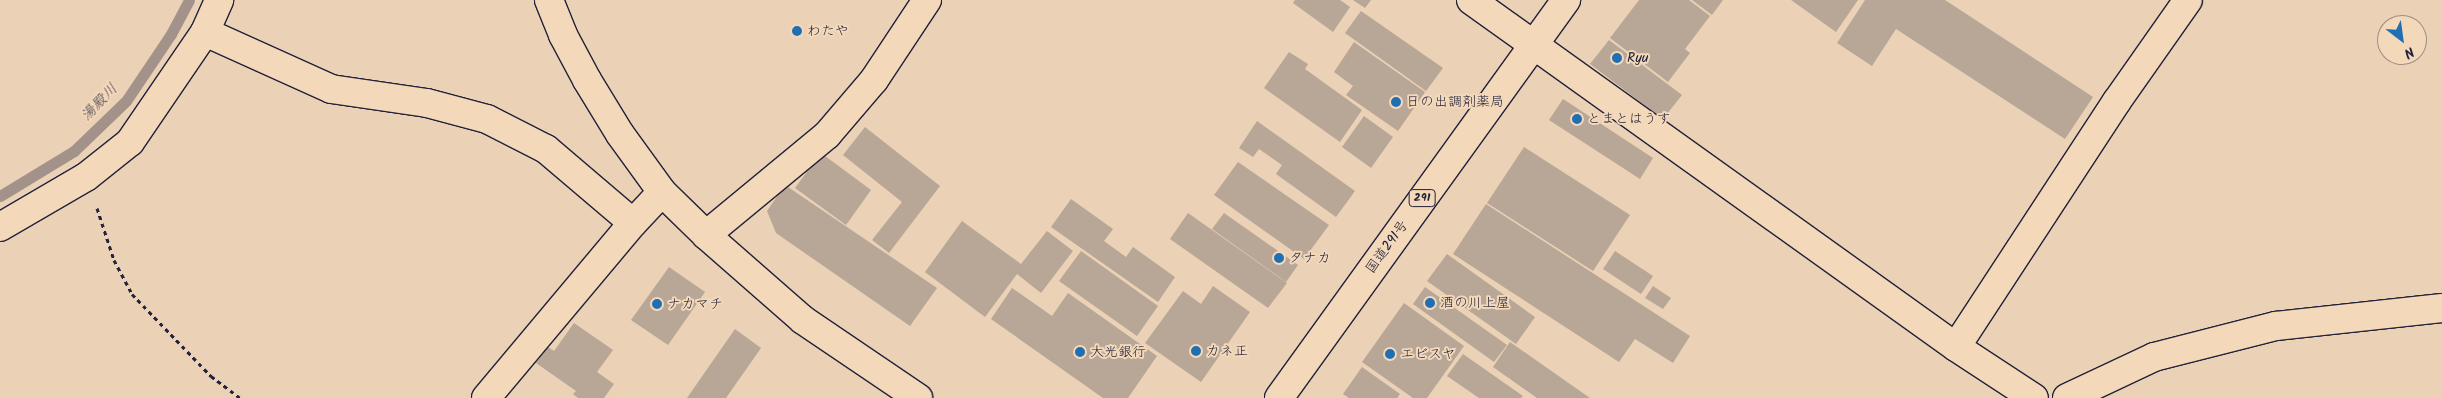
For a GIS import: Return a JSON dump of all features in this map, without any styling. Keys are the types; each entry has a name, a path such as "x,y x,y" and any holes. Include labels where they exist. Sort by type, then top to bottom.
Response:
{"main road":[{"path":"0,226 86,177 130,142 205,32 219,0"},
{"path":"549,0 563,36 588,80 620,134 662,192 706,235 803,320 918,398"},
{"path":"706,235 827,135 874,80 927,0"},
{"path":"1471,0 1956,347 2034,398"},
{"name":"国道291号","path":"1279,398 1566,0"},
{"path":"1956,347 2117,101 2188,0"},
{"path":"205,32 331,89 418,102 487,120 546,149 633,222"},
{"path":"486,398 633,222 662,192"},
{"path":"2067,398 2154,357 2276,326 2442,308"}],"path":[{"path":"86,177 114,260 132,294 211,376 240,398"}],"building":[{"path":"1295,0 1340,0 1350,7 1333,32 1293,3"},
{"path":"1353,0 1371,0 1365,8"},
{"path":"1639,0 1689,0 1710,16 1685,49 1690,53 1668,82 1610,38"},
{"path":"1692,0 1723,0 1712,15"},
{"path":"1791,0 1858,0 1836,32"},
{"path":"1865,0 1945,0 2093,97 2065,139 1896,29 1872,66 1837,43"},
{"path":"1361,11 1443,68 1426,91 1345,33"},
{"path":"1609,40 1682,95 1663,119 1590,64"},
{"path":"1354,42 1425,92 1398,131 1346,95 1353,86 1334,72"},
{"path":"1289,52 1308,64 1305,69 1362,110 1340,142 1264,88"},
{"path":"1563,99 1653,158 1640,179 1549,120"},
{"path":"1364,116 1393,137 1371,168 1342,147"},
{"path":"1257,121 1355,191 1336,217 1276,174 1282,165 1259,149 1253,157 1239,148"},
{"path":"865,127 940,186 889,253 872,240 902,202 843,155"},
{"path":"1524,147 1630,215 1593,271 1487,203"},
{"path":"821,153 871,190 846,225 795,188"},
{"path":"1238,162 1329,225 1304,259 1214,195"},
{"path":"785,185 937,288 910,326 776,233 767,211"},
{"path":"1071,199 1113,229 1104,241 1126,257 1133,247 1175,277 1158,302 1051,227"},
{"path":"1486,204 1690,336 1673,363 1635,339 1619,362 1453,254"},
{"path":"1188,213 1287,283 1268,308 1170,239"},
{"path":"1224,213 1298,265 1286,282 1212,229"},
{"path":"962,221 1021,264 1047,231 1073,251 1041,293 1017,274 985,317 925,272"},
{"path":"1081,251 1158,306 1137,336 1059,281"},
{"path":"1615,251 1653,276 1641,294 1603,269"},
{"path":"1447,254 1535,317 1516,344 1427,281"},
{"path":"669,267 705,292 668,345 631,320"},
{"path":"1213,286 1250,312 1201,382 1145,343 1183,291 1201,304"},
{"path":"1653,286 1671,298 1663,309 1645,298"},
{"path":"1425,287 1507,345 1494,362 1413,304"},
{"path":"1012,288 1052,316 1068,293 1157,356 1128,398 1103,398 991,319"},
{"path":"1404,303 1464,346 1427,398 1413,398 1362,362"},
{"path":"574,323 613,350 597,372 614,384 604,398 578,398 573,394 576,391 536,363 548,347 554,351"},
{"path":"735,329 761,348 726,398 687,398"},
{"path":"1510,342 1590,398 1537,398 1493,367"},
{"path":"1463,354 1523,396 1521,398 1479,398 1447,376"},
{"path":"1362,367 1400,394 1397,398 1349,398 1343,394"}],"waterway":[{"name":"湯殿川","path":"0,196 74,151 126,101 171,34 189,0"}],"place":[{"name":"わたや","path":"797,31"},
{"name":"Ryu","path":"1617,58"},
{"name":"日の出調剤薬局","path":"1396,102"},
{"name":"とまとはうす","path":"1577,119"},
{"name":"タナカ","path":"1279,258"},
{"name":"酒の川上屋","path":"1430,303"},
{"name":"ナカマチ","path":"657,304"},
{"name":"カネ正","path":"1196,351"},
{"name":"大光銀行","path":"1080,352"},
{"name":"エビスヤ","path":"1390,354"}]}
